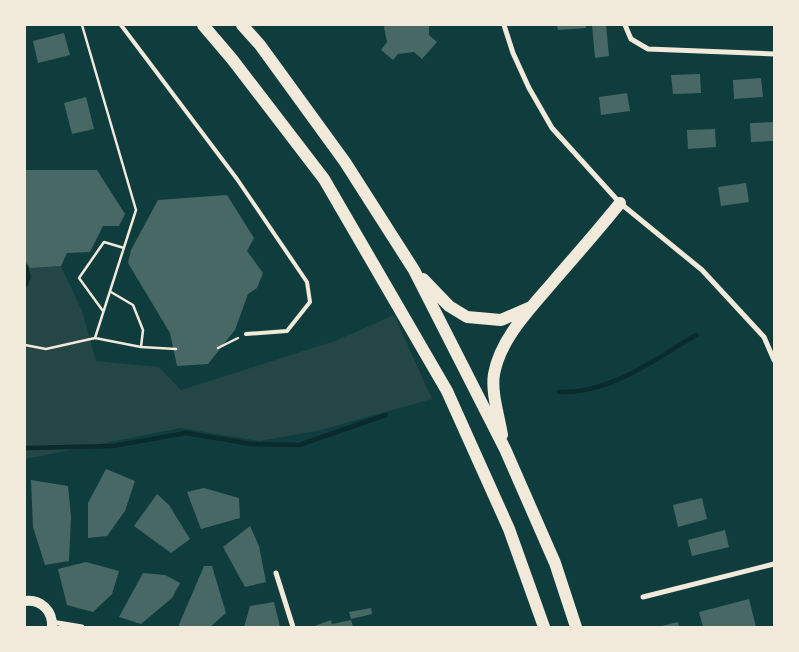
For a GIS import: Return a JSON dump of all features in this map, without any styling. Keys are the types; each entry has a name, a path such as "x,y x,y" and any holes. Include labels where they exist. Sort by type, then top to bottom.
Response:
{"highway":[{"path":"203,25 232,59 324,179 447,391 509,530 544,627"},
{"path":"242,25 260,45 345,162 414,270 505,450 555,563 576,627"},
{"path":"505,450 495,400 494,376 500,355 512,332 620,204"},
{"path":"414,270 449,306 467,317 501,320 533,306"}],"main road":[{"path":"25,601 39,602 45,607 50,614 52,624"}],"street":[{"path":"504,25 513,53 529,88 552,128 620,204 702,270 764,337 774,360"},
{"path":"625,25 631,39 648,49 774,54"},
{"path":"643,597 774,564"},
{"path":"276,573 293,627"},
{"path":"52,624 82,627"}],"lane":[{"path":"121,25 237,179 307,282 310,302 287,331 246,334"}],"path":[{"path":"82,25 136,210 95,338"},
{"path":"103,311 79,278 104,242 124,248"},
{"path":"111,292 133,305 143,330 141,347"},
{"path":"218,348 246,334"},
{"path":"25,345 46,348 95,338 141,347 176,349"}],"shaded area":[{"path":"25,261 31,268 61,266 82,311 96,361 159,367 181,390 335,341 394,315 432,399 317,431 259,441 181,428 25,459"},
{"path":"25,263 28,266 31,277 27,287 25,287"}],"building":[{"path":"386,25 429,25 429,35 437,42 422,59 414,52 398,54 393,60 381,50 387,42 384,27"},
{"path":"557,25 586,25 586,28 558,30"},
{"path":"592,25 606,25 609,56 595,58"},
{"path":"64,33 70,55 38,63 33,41"},
{"path":"700,74 701,93 673,94 671,75"},
{"path":"761,78 763,97 734,99 733,80"},
{"path":"627,93 630,111 601,115 599,97"},
{"path":"86,97 94,129 72,134 64,103"},
{"path":"774,122 774,141 751,142 750,123"},
{"path":"715,129 716,147 688,149 687,130"},
{"path":"25,170 97,170 125,214 119,226 103,226 90,252 67,253 61,266 30,268 25,261"},
{"path":"746,183 749,202 721,206 718,187"},
{"path":"227,195 254,238 247,251 263,273 257,288 248,294 235,330 208,364 177,366 170,333 128,263 131,250 158,200"},
{"path":"106,469 135,481 125,511 107,536 88,538 88,503"},
{"path":"31,480 68,486 71,517 69,561 45,565 33,527"},
{"path":"204,488 239,498 240,518 201,529 187,492"},
{"path":"157,494 169,505 190,539 171,553 134,526"},
{"path":"702,498 707,519 678,527 673,505"},
{"path":"250,526 259,546 266,582 245,587 223,547"},
{"path":"725,530 729,547 692,556 688,540"},
{"path":"86,562 119,571 112,594 93,612 67,605 58,569"},
{"path":"204,566 212,566 226,613 210,627 178,627"},
{"path":"143,573 165,575 180,583 172,598 141,624 119,617"},
{"path":"749,599 756,627 703,627 699,612"},
{"path":"274,602 280,627 244,627 250,606"},
{"path":"371,608 372,614 351,619 349,612"},
{"path":"331,620 332,624 351,620 353,627 312,627"},
{"path":"678,622 679,627 662,627 662,626"}],"waterway":[{"path":"559,392 578,391 596,387 631,374 696,335"},
{"path":"25,448 113,446 186,433 251,444 299,445 386,415"}]}
